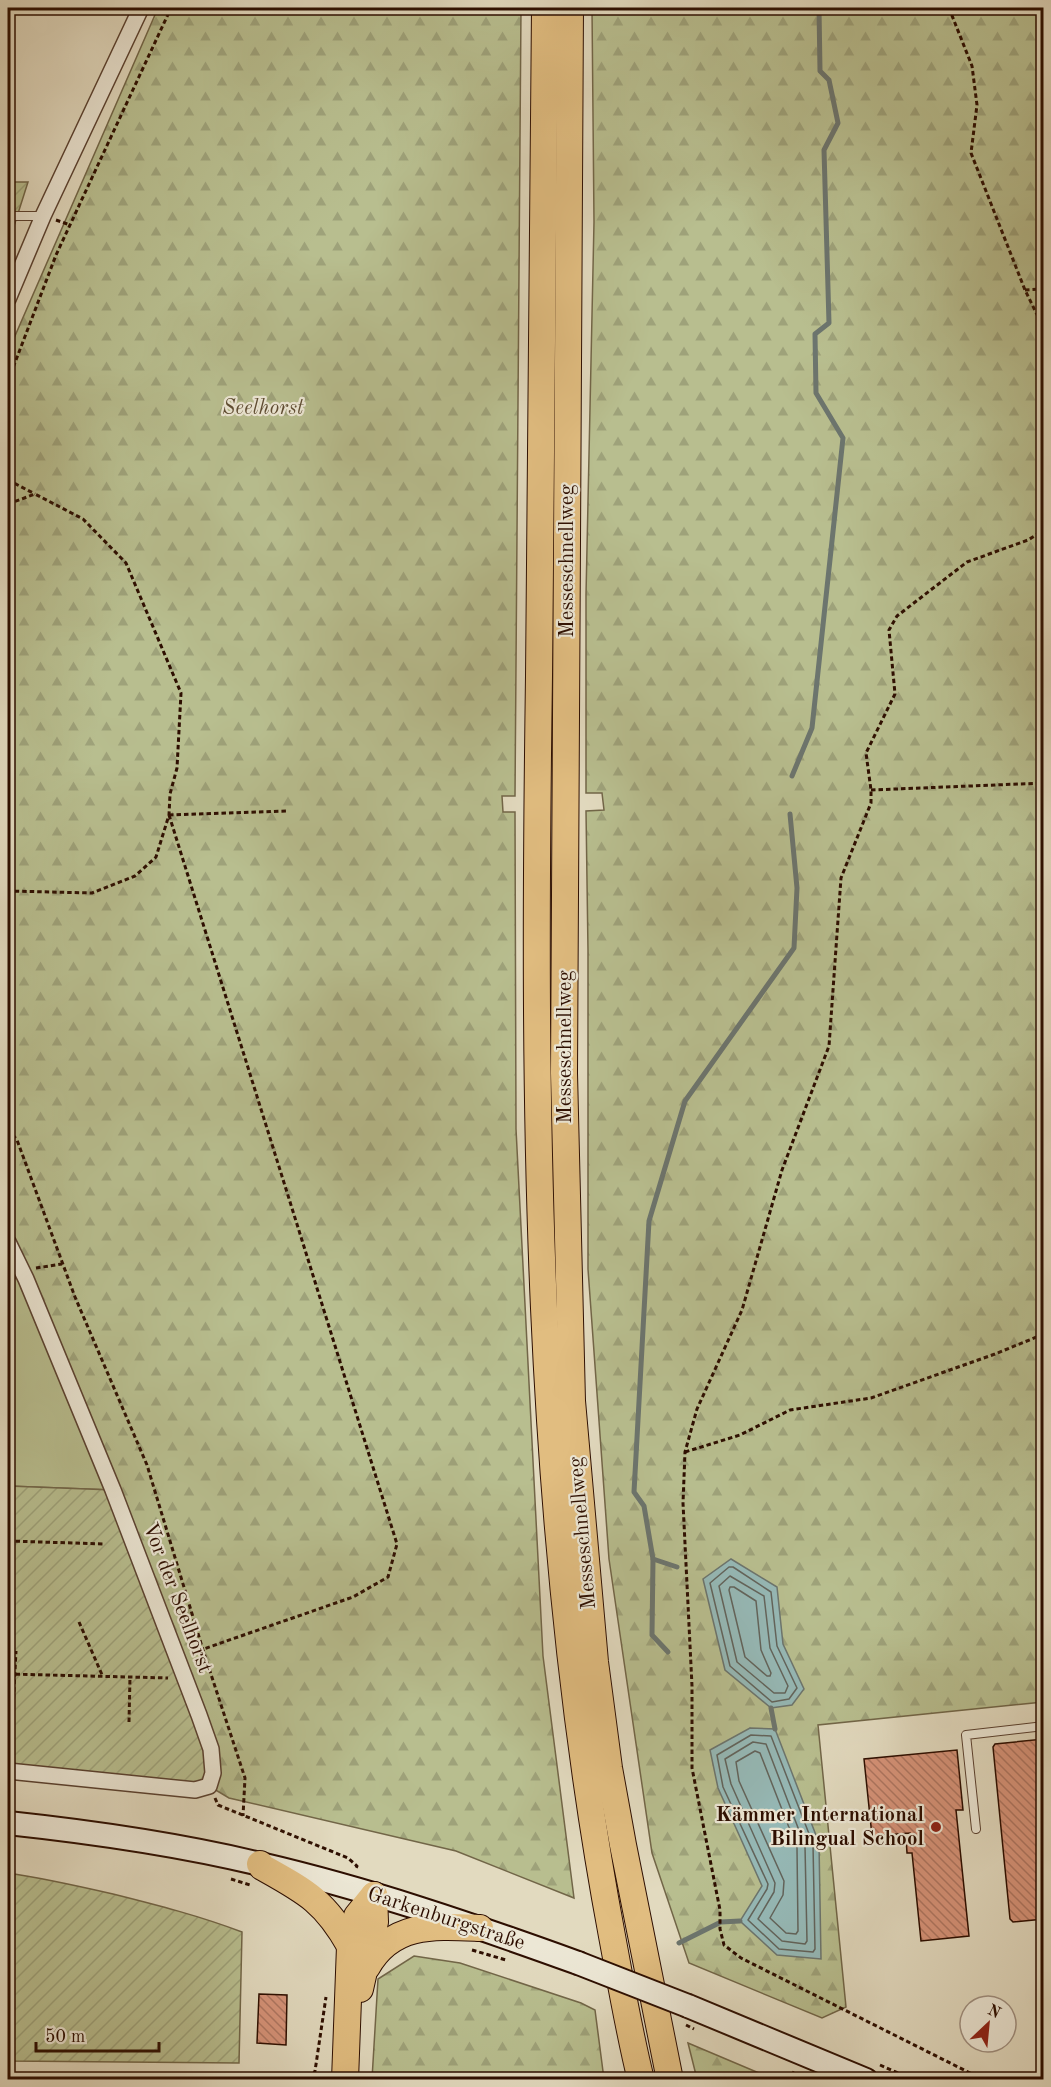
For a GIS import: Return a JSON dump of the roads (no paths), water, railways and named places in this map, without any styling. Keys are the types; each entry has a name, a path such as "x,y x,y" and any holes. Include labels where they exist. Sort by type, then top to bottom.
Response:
{"highway":[{"name":"Messeschnellweg","path":"545,8 537,845 541,1224 547,1400 560,1562 583,1764 596,1849 634,2054 641,2079"},
{"name":"Messeschnellweg","path":"570,8 564,1073 566,1237 572,1401 595,1662 609,1768 669,2079"},
{"path":"257,1875 262,1867 306,1891 329,1913 350,1946"},
{"path":"345,2079 350,1946 357,1916 374,1895"},
{"path":"353,2079 354,2036 362,1977 375,1922 374,1895"},
{"path":"362,1977 378,1951 394,1937 411,1930 443,1927 472,1938"},
{"path":"632,2079 634,2054"}],"main road":[{"name":"Garkenburgstraße","path":"8,1822 172,1845 257,1875 374,1895 472,1938 578,1963 866,2079"}],"street":[{"path":"8,299 43,216 141,8"},
{"name":"Vor der Seelhorst","path":"8,1242 114,1490 210,1749 213,1773 209,1786 195,1790 8,1771"}],"lane":[{"path":"8,216 43,216"},
{"path":"976,1829 966,1735 1044,1726"}],"water":[{"path":"731,1559 777,1587 783,1644 804,1689 792,1705 771,1708 725,1670 703,1579"},
{"path":"750,1728 775,1729 819,1843 821,1959 777,1955 740,1921 762,1886 718,1788 710,1750"}],"waterway":[{"path":"792,776 812,728 843,438 816,393 815,334 829,323 824,150 838,123 829,80 820,71 819,8"},
{"path":"677,1567 653,1559 644,1506 634,1492 649,1221 685,1101 794,948 797,888 790,814"},
{"path":"653,1559 652,1635 668,1652"},
{"path":"771,1708 775,1729"},
{"path":"679,1943 721,1922 740,1921"}],"place":[{"name":"Kämmer International Bilingual School","path":"936,1827"}],"park label":[{"name":"Seelhorst","path":"263,408"}]}
